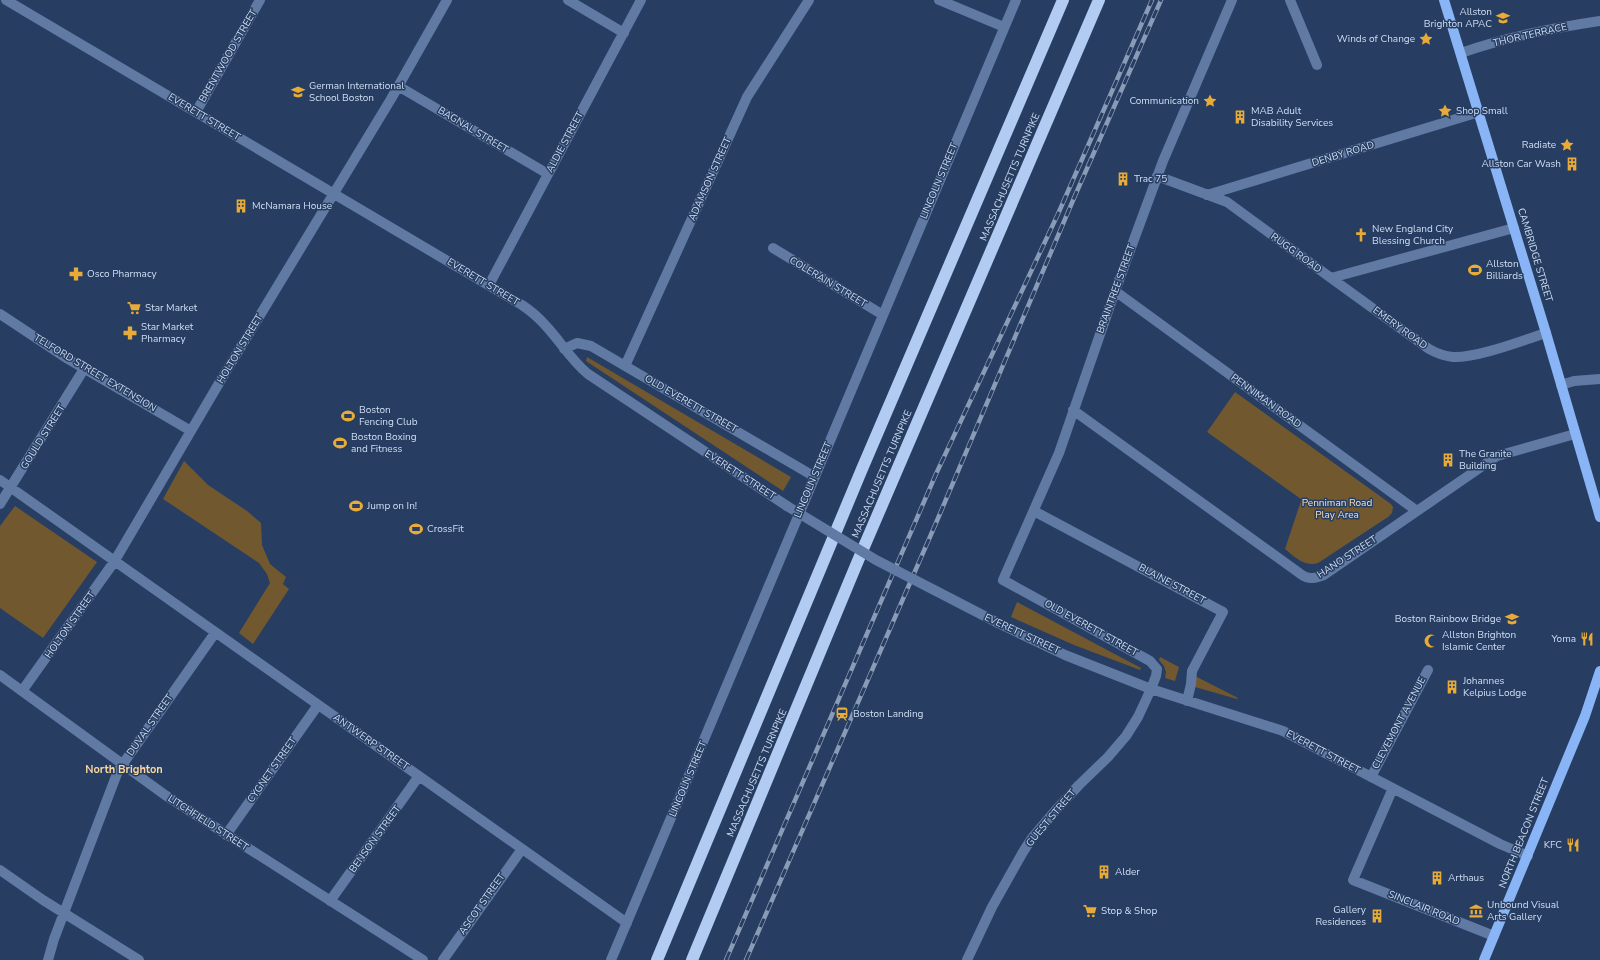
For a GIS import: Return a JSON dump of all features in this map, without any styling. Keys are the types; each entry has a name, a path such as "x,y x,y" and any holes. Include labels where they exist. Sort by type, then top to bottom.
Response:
{"highway":[{"name":"MASSACHUSETTS TURNPIKE","path":"657,960 862,469 1063,0"},
{"name":"MASSACHUSETTS TURNPIKE","path":"692,960 857,563 1099,0"}],"main road":[{"name":"CAMBRIDGE STREET","path":"1444,0 1546,333 1575,434 1597,502 1600,517"},
{"name":"NORTH BEACON STREET","path":"1484,960 1585,716 1600,671"},
{"name":"NORTH BEACON STREET","path":"1585,716 1600,689"}],"street":[{"name":"EVERETT STREET","path":"6,0 489,285 535,315 546,326 578,366 588,374 787,506 876,560 998,624 1065,655 1152,689 1283,731 1500,844 1528,856"},
{"name":"BRENTWOOD STREET","path":"196,112 260,0"},
{"name":"HOLTON STREET","path":"22,691 114,562 398,86 447,0"},
{"path":"568,0 624,33"},
{"name":"ALDIE STREET","path":"489,285 641,0"},
{"name":"ADAMSON STREET","path":"625,366 747,97 809,0"},
{"path":"939,0 1004,27"},
{"name":"LINCOLN STREET","path":"611,960 1016,0"},
{"name":"BRAINTREE STREET","path":"1003,580 1056,460 1157,176 1232,0"},
{"path":"1290,0 1317,65"},
{"name":"THOR TERRACE","path":"1460,53 1556,27 1600,20"},
{"name":"BAGNAL STREET","path":"398,86 548,174"},
{"name":"DENBY ROAD","path":"1207,195 1479,112"},
{"name":"RUGG ROAD","path":"1157,176 1227,202 1331,278 1514,228"},
{"name":"COLERAIN STREET","path":"774,248 883,315"},
{"name":"EMERY ROAD","path":"1331,278 1436,353 1452,357 1469,356 1546,333"},
{"name":"PENNIMAN ROAD","path":"1115,291 1417,510"},
{"name":"TELFORD STREET EXTENSION","path":"0,314 84,369 191,431"},
{"name":"OLD EVERETT STREET","path":"564,349 577,343 591,346 815,477"},
{"name":"GOULD STREET","path":"0,504 84,369"},
{"path":"1561,385 1574,381 1600,379"},
{"name":"HANO STREET","path":"1074,410 1306,578 1313,578 1324,574 1497,456 1575,434"},
{"name":"ANTWERP STREET","path":"0,480 627,923"},
{"name":"BLAINE STREET","path":"1034,511 1223,612 1192,671 1187,701"},
{"name":"OLD EVERETT STREET","path":"1003,580 1152,663 1157,672 1152,689"},
{"name":"DUVAL STREET","path":"48,960 117,774 215,633"},
{"name":"CLEVEMONT AVENUE","path":"1371,777 1428,670"},
{"name":"LITCHFIELD STREET","path":"0,675 168,798 422,960"},
{"name":"GUEST STREET","path":"970,959 994,902 1032,838 1069,795 1099,767 1119,745 1134,724 1152,689"},
{"name":"CYGNET STREET","path":"226,835 318,705"},
{"name":"BENSON STREET","path":"330,901 419,776"},
{"name":"SINCLAIR ROAD","path":"1393,788 1353,880 1494,936"},
{"name":"ASCOT STREET","path":"443,960 522,848"},
{"path":"0,870 139,960"}],"green space":[{"path":"587,357 791,477 783,491 586,361"},
{"name":"Penniman Road Play Area","path":"1235,392 1391,504 1393,507 1392,513 1318,563 1308,564 1292,555 1285,549 1302,498 1301,499 1207,432"},
{"path":"184,461 208,485 247,511 261,523 262,545 270,564 286,577 283,584 289,589 253,644 239,633 270,583 267,574 259,563 163,499"},
{"path":"15,506 97,562 43,638 0,608 0,526"},
{"path":"1017,602 1141,668 1140,670 1074,645 1011,617"},
{"path":"1160,657 1179,667 1175,681 1165,678 1166,672 1164,666 1159,660"},
{"path":"1195,676 1238,698 1237,699 1195,687"}],"railway":[{"path":"726,960 936,474 1058,214 1152,0"},
{"path":"746,960 936,523 1074,198 1161,0"}],"place":[{"name":"Allston Brighton APAC","path":"1503,18"},
{"name":"Winds of Change","path":"1426,39"},
{"name":"German International School Boston","path":"298,92"},
{"name":"Communication","path":"1210,101"},
{"name":"Shop Small","path":"1445,111"},
{"name":"MAB Adult Disability Services","path":"1240,117"},
{"name":"Radiate","path":"1567,145"},
{"name":"Allston Car Wash","path":"1572,164"},
{"name":"Trac 75","path":"1123,179"},
{"name":"McNamara House","path":"241,206"},
{"name":"New England City Blessing Church","path":"1361,235"},
{"name":"Allston Billiards","path":"1475,270"},
{"name":"Osco Pharmacy","path":"76,274"},
{"name":"Star Market","path":"134,308"},
{"name":"Star Market Pharmacy","path":"130,333"},
{"name":"Boston Fencing Club","path":"348,416"},
{"name":"Boston Boxing and Fitness","path":"340,443"},
{"name":"The Granite Building","path":"1448,460"},
{"name":"Jump on In!","path":"356,506"},
{"name":"CrossFit","path":"416,529"},
{"name":"Boston Rainbow Bridge","path":"1512,619"},
{"name":"Yoma","path":"1587,639"},
{"name":"Allston Brighton Islamic Center","path":"1431,641"},
{"name":"Johannes Kelpius Lodge","path":"1452,687"},
{"name":"Boston Landing","path":"842,714"},
{"name":"KFC","path":"1573,845"},
{"name":"Alder","path":"1104,872"},
{"name":"Arthaus","path":"1437,878"},
{"name":"Stop & Shop","path":"1090,911"},
{"name":"Unbound Visual Arts Gallery","path":"1476,911"},
{"name":"Gallery Residences","path":"1377,916"}],"district":[{"name":"North Brighton","path":"124,769"}]}
